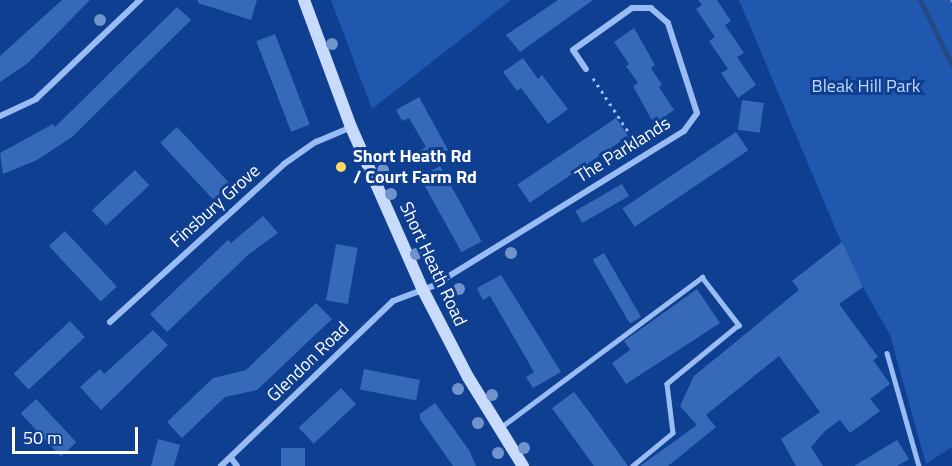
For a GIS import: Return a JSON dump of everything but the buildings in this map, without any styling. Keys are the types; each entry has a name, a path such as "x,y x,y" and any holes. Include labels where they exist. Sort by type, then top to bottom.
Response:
{"street":[{"path":"0,116 36,99 140,0"},
{"name":"Short Heath Road","path":"304,0 351,127 423,290 468,377 523,466"},
{"name":"The Parklands","path":"423,290 684,131 697,113 668,23 651,8 632,8 613,18 573,50 586,69"},
{"name":"Finsbury Grove","path":"110,322 284,164 316,142 351,127"},
{"name":"Glendon Road","path":"221,466 393,301 423,290"},
{"path":"231,458 237,466"}],"lane":[{"path":"499,428 702,277 739,325 667,384 674,433 633,466"},
{"path":"887,353 920,466"}],"path":[{"path":"586,69 643,154"}],"green space":[{"path":"331,0 511,0 372,109"},
{"name":"Bleak Hill Park","path":"739,0 952,0 952,447 926,464 890,335 852,268"}],"waterway":[{"path":"920,0 952,65"}],"place":[{"name":"Short Heath Rd / Court Farm Rd","path":"341,167"}]}
